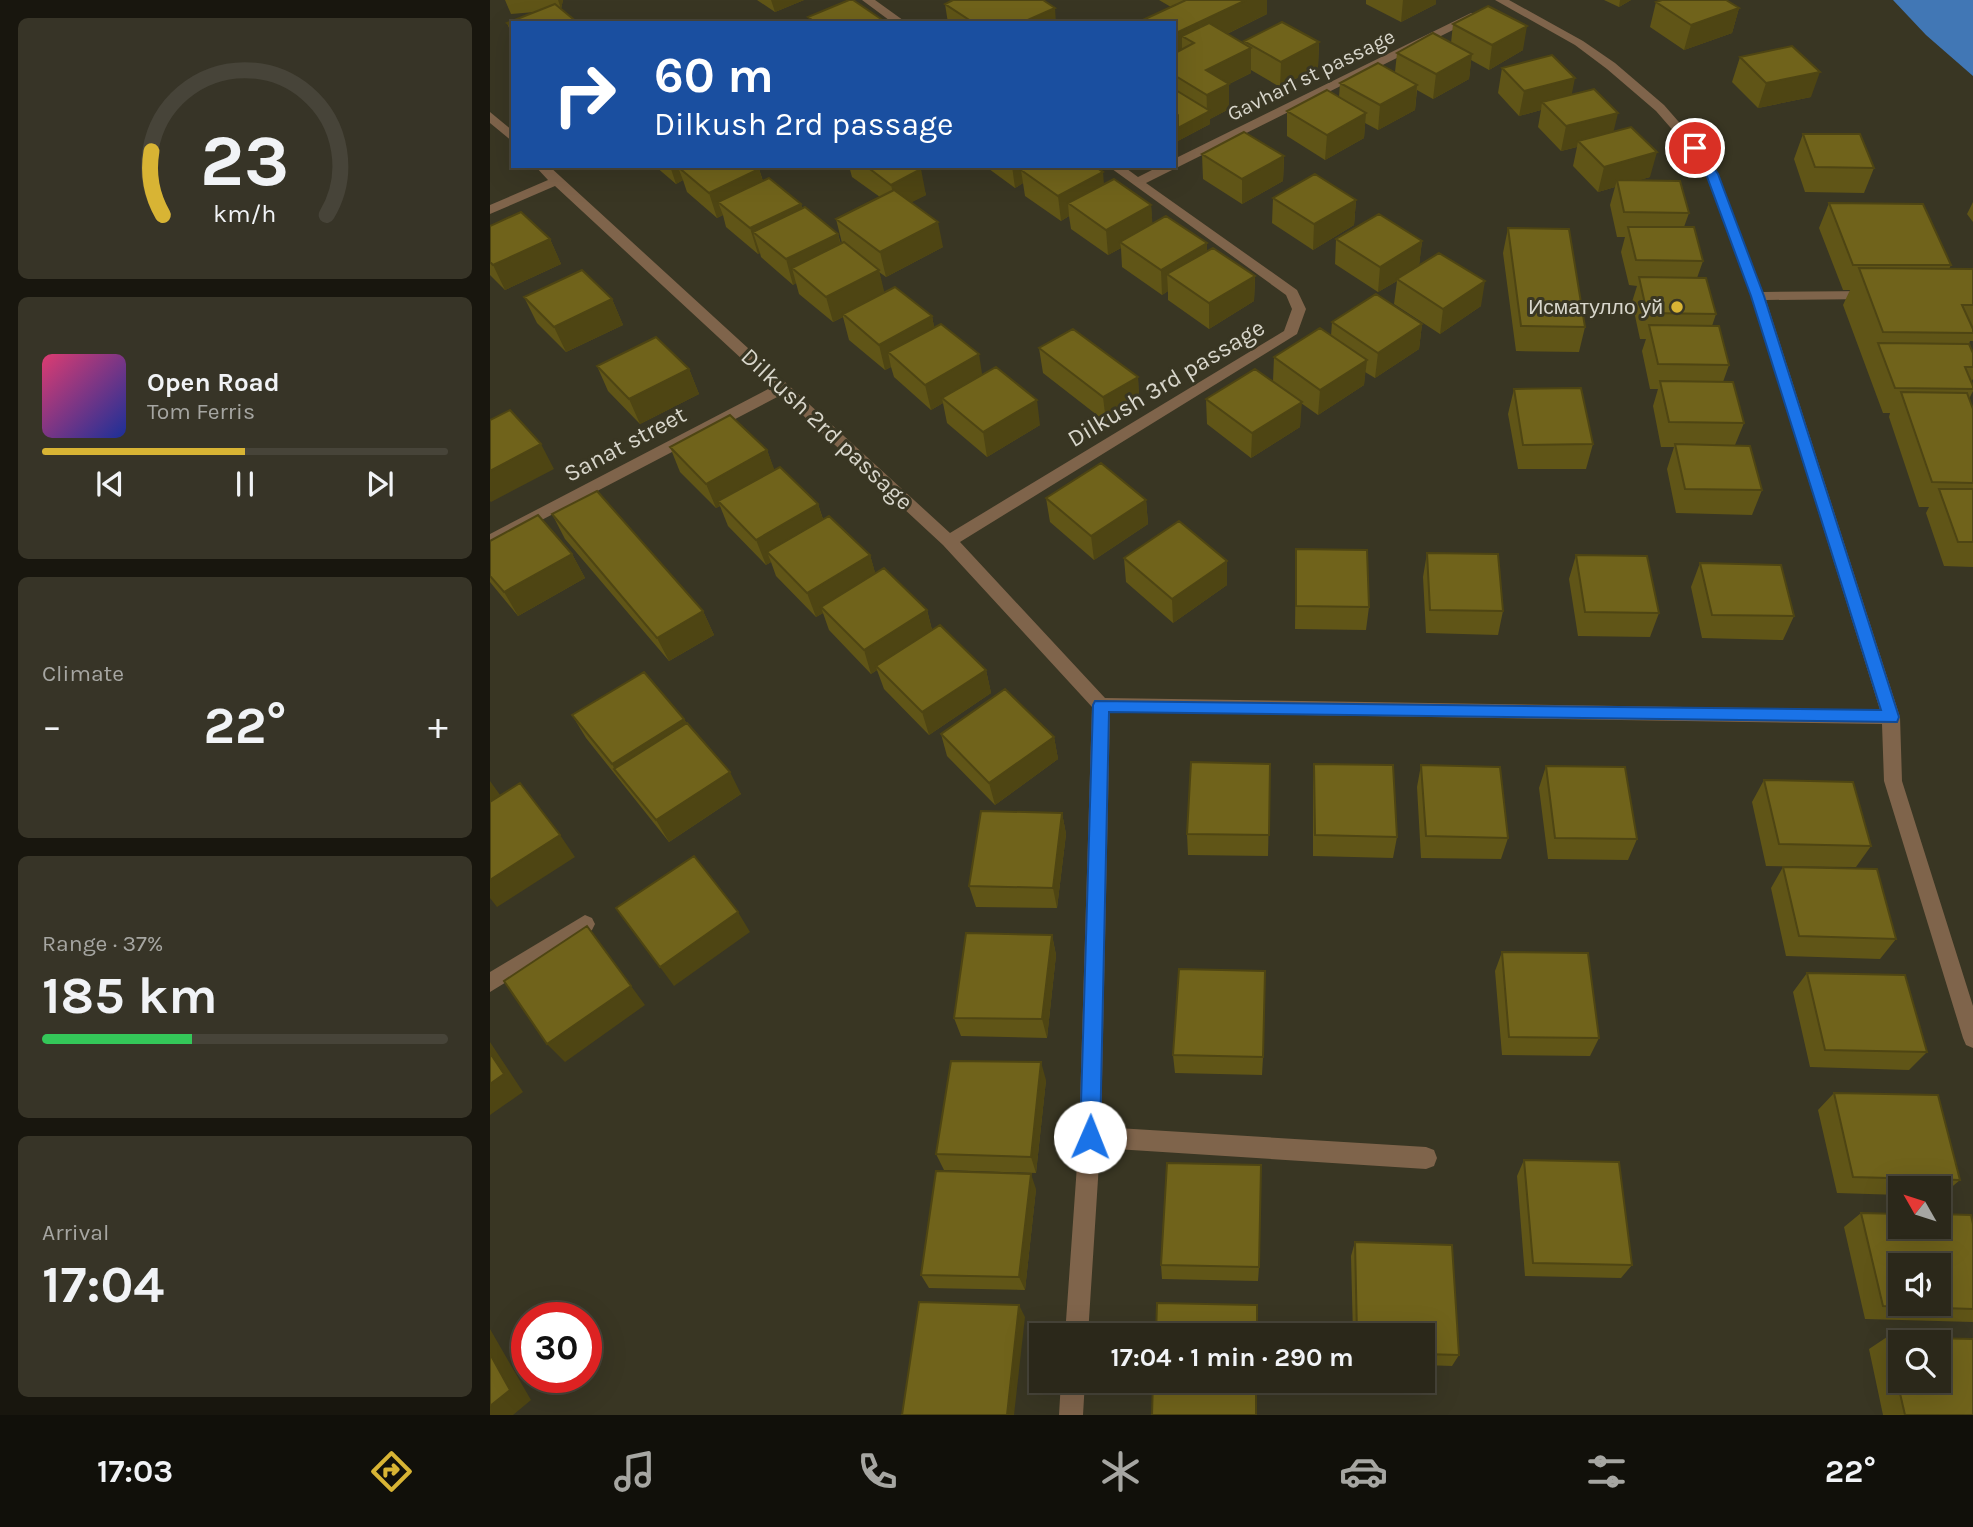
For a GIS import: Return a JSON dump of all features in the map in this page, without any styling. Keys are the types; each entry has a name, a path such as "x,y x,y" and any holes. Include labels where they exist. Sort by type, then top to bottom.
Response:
{"street":[{"path":"868,0 898,21"},
{"path":"1502,0 1578,43 1611,66 1651,100 1677,127 1712,174 1758,296 1891,717 1893,781 1973,1038"},
{"name":"Gavhar1 st passage","path":"1176,163 1502,0"},
{"path":"490,116 511,136"},
{"name":"Dilkush 2rd passage","path":"543,168 949,541 1101,705"},
{"name":"Dilkush 3rd passage","path":"949,541 1290,334 1299,309 1292,293 1117,168"},
{"name":"Gavhar1 st passage","path":"1138,182 1166,168"},
{"path":"490,210 556,181"},
{"path":"1758,296 1892,295"},
{"name":"Sanat street","path":"490,541 782,388"},
{"path":"1077,1323 1090,1137 1101,705 1891,717"},
{"path":"490,983 585,924"},
{"path":"1090,1137 1426,1158"},
{"path":"1071,1415 1072,1393"}],"water":[{"path":"1893,0 1973,0 1973,76 1926,35"}],"building":[{"path":"853,0 881,19 813,21 808,17"},
{"path":"953,0 1043,0 1055,8 1026,21 971,21 945,4"},
{"path":"1186,0 1246,0 1176,33 1176,21 1145,19"},
{"path":"1726,0 1739,8 1691,25 1656,2"},
{"path":"555,4 576,21 512,21"},
{"path":"1488,6 1527,26 1492,45 1453,24"},
{"path":"1282,22 1319,42 1281,62 1244,41"},
{"path":"1209,23 1251,48 1206,70 1229,84 1207,95 1176,76 1176,51 1194,43 1182,36"},
{"path":"1433,33 1472,54 1436,74 1397,53"},
{"path":"1792,46 1820,72 1766,83 1740,57"},
{"path":"1552,55 1575,78 1524,91 1502,68"},
{"path":"1378,63 1417,85 1380,105 1340,83"},
{"path":"1594,89 1618,113 1566,126 1542,102"},
{"path":"1176,90 1210,111 1178,128"},
{"path":"1327,90 1366,113 1327,135 1287,111"},
{"path":"1631,127 1657,152 1604,167 1578,141"},
{"path":"1244,132 1284,156 1242,179 1202,154"},
{"path":"1803,134 1860,134 1874,168 1815,167"},
{"path":"679,168 759,169 709,193"},
{"path":"869,168 921,169 891,185"},
{"path":"1097,168 1103,172 1058,196 1021,170"},
{"path":"1315,174 1356,200 1314,224 1273,198"},
{"path":"769,178 801,204 750,228 718,202"},
{"path":"1114,179 1151,205 1106,230 1068,203"},
{"path":"1617,180 1680,181 1689,213 1624,212"},
{"path":"894,190 938,222 880,252 836,219"},
{"path":"1829,203 1923,204 1951,265 1853,265"},
{"path":"805,207 838,234 786,259 753,232"},
{"path":"521,212 550,239 493,265 490,262 490,226"},
{"path":"1379,214 1422,241 1380,267 1336,239"},
{"path":"1166,216 1207,243 1161,270 1120,242"},
{"path":"1628,227 1694,227 1703,261 1636,260"},
{"path":"1508,228 1569,229 1585,327 1521,326"},
{"path":"844,242 879,270 826,297 792,268"},
{"path":"1213,248 1255,276 1209,303 1167,274"},
{"path":"1439,253 1485,281 1443,309 1397,279"},
{"path":"1859,268 1973,269 1973,305 1962,305 1973,333 1883,332"},
{"path":"582,270 612,299 554,327 524,297"},
{"path":"1639,277 1706,278 1716,314 1647,313"},
{"path":"895,287 932,316 879,345 843,314"},
{"path":"1376,294 1422,324 1378,353 1332,322"},
{"path":"941,324 979,354 925,385 888,352"},
{"path":"1649,325 1719,326 1729,365 1658,364"},
{"path":"1320,328 1367,360 1320,390 1274,357"},
{"path":"1073,329 1138,377 1103,397 1039,348"},
{"path":"656,337 689,369 629,399 597,366"},
{"path":"1878,343 1969,344 1973,353 1973,367 1965,367 1973,389 1895,388"},
{"path":"996,367 1037,400 983,432 942,398"},
{"path":"1255,369 1302,402 1252,433 1206,399"},
{"path":"1660,381 1733,382 1744,423 1669,422"},
{"path":"1581,388 1593,444 1523,445 1514,389"},
{"path":"1901,392 1967,393 1973,409 1973,483 1932,482"},
{"path":"510,410 541,444 490,471 490,420"},
{"path":"730,415 767,450 706,484 670,447"},
{"path":"1675,444 1750,446 1762,490 1685,489"},
{"path":"1101,463 1146,500 1091,536 1046,498"},
{"path":"780,467 818,504 756,540 718,501"},
{"path":"1939,489 1973,489 1973,542 1958,542"},
{"path":"597,491 703,611 657,638 552,514"},
{"path":"538,515 572,554 504,592 490,576 490,541"},
{"path":"829,516 870,555 807,593 767,552"},
{"path":"1179,521 1227,561 1172,599 1124,558"},
{"path":"1296,549 1367,550 1369,607 1296,606"},
{"path":"1427,553 1498,554 1503,611 1430,610"},
{"path":"1576,555 1647,556 1659,613 1585,612"},
{"path":"1700,563 1781,565 1794,616 1712,615"},
{"path":"884,568 927,610 864,650 821,607"},
{"path":"940,625 986,670 922,712 876,666"},
{"path":"644,672 684,719 612,764 572,715"},
{"path":"1005,689 1054,737 989,783 941,734"},
{"path":"687,723 730,772 656,820 614,769"},
{"path":"1191,762 1270,764 1269,835 1187,834"},
{"path":"1314,764 1393,765 1397,837 1315,835"},
{"path":"1421,765 1500,767 1508,838 1426,836"},
{"path":"1546,766 1625,767 1637,839 1555,838"},
{"path":"1764,780 1853,782 1871,846 1779,844"},
{"path":"520,783 560,835 490,880 490,802"},
{"path":"981,811 1062,813 1053,888 969,886"},
{"path":"694,856 738,912 660,967 616,908"},
{"path":"1783,867 1877,869 1896,939 1799,936"},
{"path":"587,926 631,986 547,1044 504,981"},
{"path":"966,933 1052,935 1042,1019 954,1018"},
{"path":"1502,952 1588,953 1599,1038 1509,1037"},
{"path":"1179,969 1265,971 1263,1057 1173,1055"},
{"path":"1807,973 1905,975 1927,1052 1825,1050"},
{"path":"490,1053 504,1074 490,1084"},
{"path":"951,1061 1041,1062 1031,1157 936,1154"},
{"path":"1834,1093 1938,1095 1960,1180 1951,1180 1951,1176 1853,1177"},
{"path":"1524,1160 1619,1162 1632,1265 1533,1263"},
{"path":"1167,1163 1261,1165 1259,1267 1161,1265"},
{"path":"936,1171 1031,1174 1019,1277 921,1275"},
{"path":"1861,1213 1888,1214 1888,1239 1951,1239 1951,1214 1971,1215 1973,1309 1951,1308 1951,1253 1888,1253 1888,1306 1883,1306"},
{"path":"1355,1242 1452,1245 1459,1355 1435,1354 1435,1323 1357,1323"},
{"path":"919,1302 1019,1305 1007,1415 902,1415"},
{"path":"1157,1303 1257,1305 1257,1323 1156,1323"},
{"path":"1951,1338 1973,1339 1973,1415 1905,1415 1900,1393 1951,1393"},
{"path":"490,1354 510,1390 490,1406"},
{"path":"1153,1393 1256,1393 1256,1415 1152,1415"}],"place":[{"name":"Исматулло уй","path":"1677,307"}],"route":[{"path":"1090,1137 1101,705 1891,717 1758,296 1712,174 1695,148"}]}
